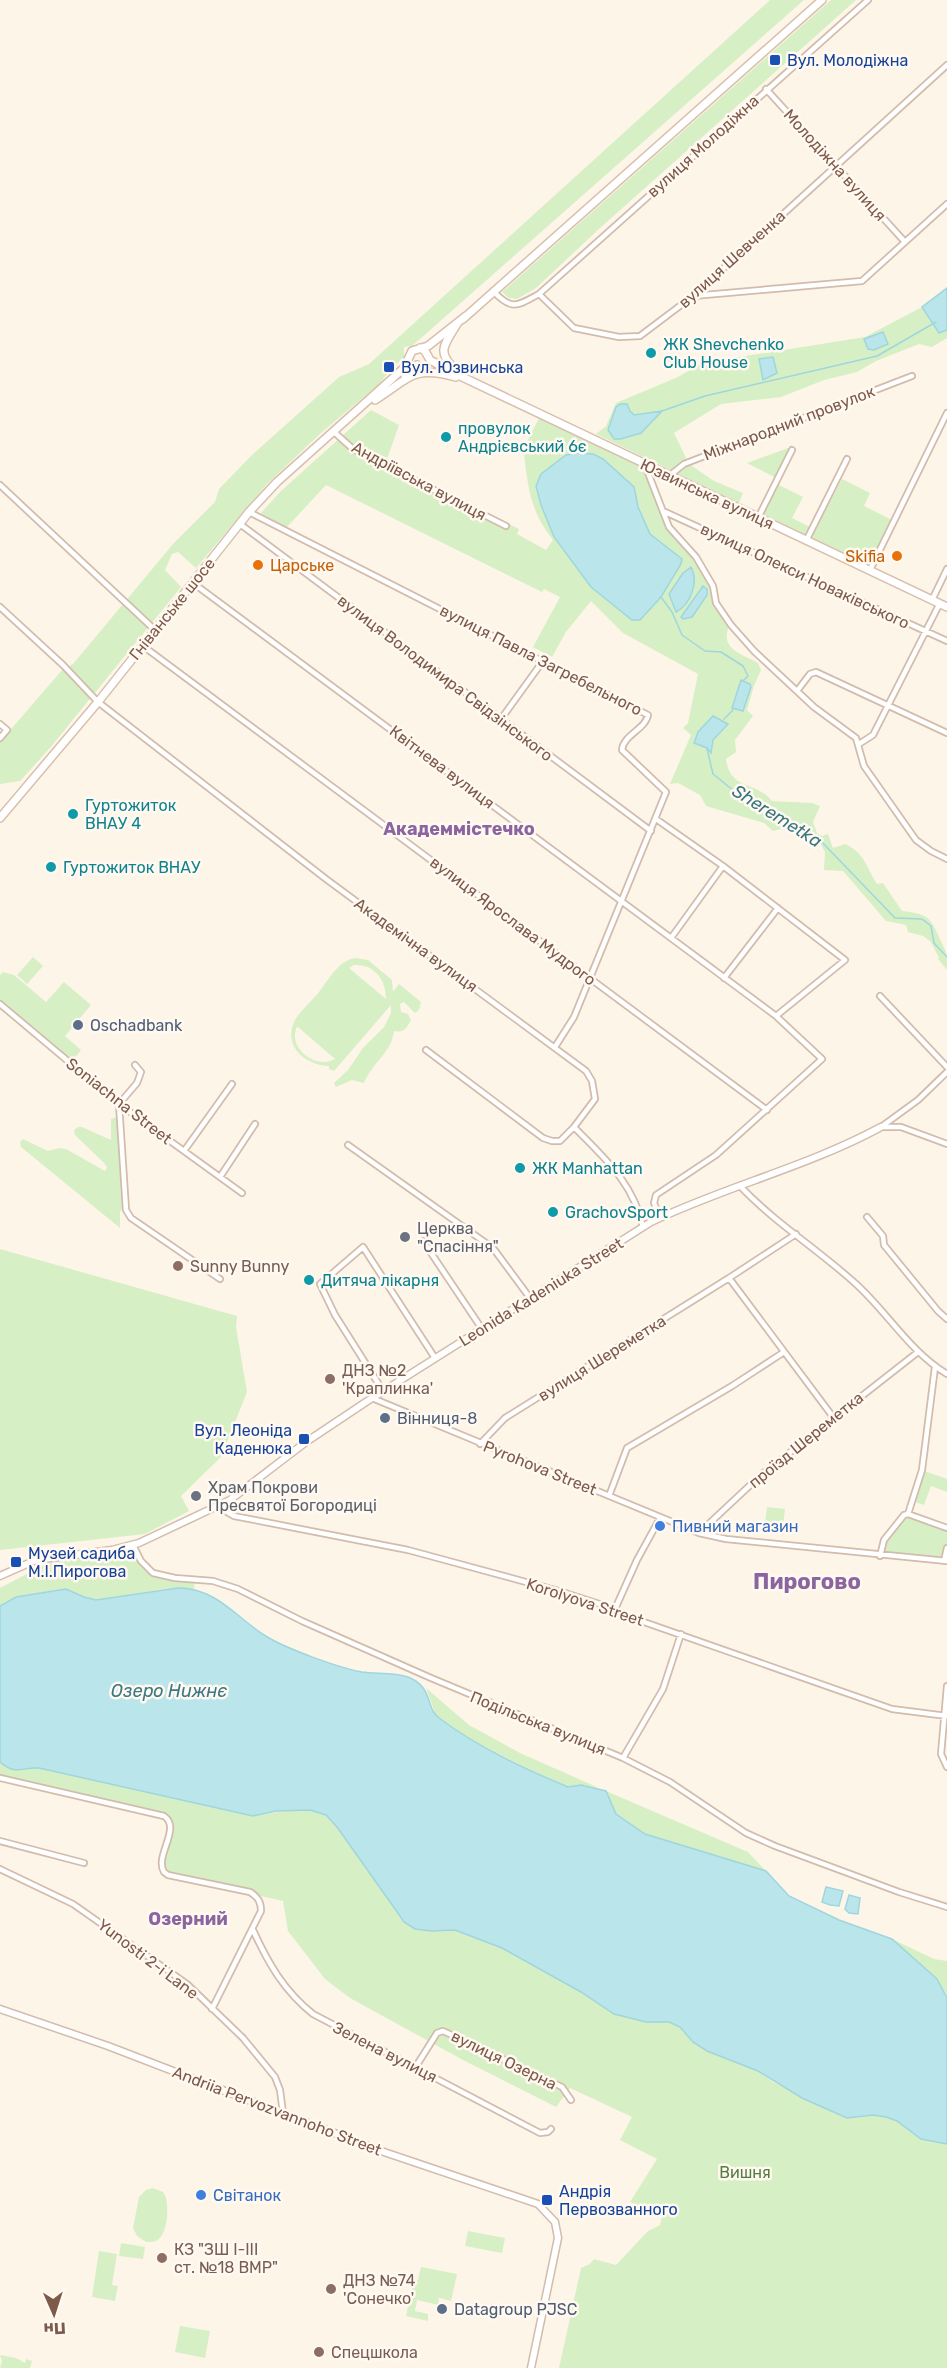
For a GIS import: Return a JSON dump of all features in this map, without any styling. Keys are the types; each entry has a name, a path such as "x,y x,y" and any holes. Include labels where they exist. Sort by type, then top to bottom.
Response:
{"main road":[{"path":"456,374 433,366 420,365 412,362 410,357 414,349 428,346 466,315 822,0"},
{"path":"420,365 466,315"},
{"path":"457,324 445,343 443,352 447,362 467,380"},
{"path":"420,348 430,360 467,380"},
{"name":"Гніванське шосе","path":"0,818 98,702 249,512 277,482 404,368 410,357"},
{"name":"Гніванське шосе","path":"356,412 420,365"},
{"path":"375,400 410,375 422,371 436,371 467,380"},
{"name":"Юзвинська вулиця","path":"467,380 943,605"}],"street":[{"name":"вулиця Молодіжна","path":"539,294 868,0"},
{"name":"вулиця Шевченка","path":"539,294 574,328 619,337 640,336 693,296 947,65"},
{"name":"Молодіжна вулиця","path":"766,89 905,242"},
{"path":"693,296 862,281 947,204"},
{"path":"493,291 506,303 517,306 539,294"},
{"name":"Міжнародний провулок","path":"669,476 684,464 912,376"},
{"path":"870,570 947,413"},
{"name":"Андріївська вулиця","path":"334,432 353,449 506,526"},
{"path":"758,518 792,450"},
{"path":"806,541 847,459"},
{"path":"645,465 671,530 690,548 712,583 716,603 730,625 776,672 819,711 854,736 859,744 864,766 916,840 947,859"},
{"path":"0,485 155,630"},
{"name":"вулиця Олекси Новаківського","path":"663,511 947,641"},
{"name":"вулиця Павла Загребельного","path":"249,512 648,715 646,722 622,747 625,754 666,792 571,1024 555,1047"},
{"name":"вулиця Володимира Свідзінського","path":"240,524 651,831"},
{"path":"932,600 947,569"},
{"name":"Квітнева вулиця","path":"193,583 776,1016 822,1059 767,1110"},
{"path":"859,744 873,735 926,631 943,605"},
{"name":"Академічна вулиця","path":"0,607 63,665 98,702 326,879 586,1071 592,1081 595,1099 574,1126"},
{"name":"вулиця Ярослава Мудрого","path":"143,646 767,1110"},
{"path":"501,719 543,661"},
{"path":"797,691 810,674 816,672 947,733"},
{"path":"0,724 7,730 0,738"},
{"path":"656,819 723,866 845,960 776,1016"},
{"path":"671,938 723,866"},
{"path":"724,978 778,908"},
{"path":"879,996 947,1067"},
{"name":"Soniachna Street","path":"0,1004 119,1104 242,1193"},
{"path":"426,1050 543,1137 552,1141 560,1141 574,1126 616,1171 629,1189 638,1207 643,1227"},
{"path":"135,1065 141,1072 137,1083 119,1104 124,1205 127,1213 220,1279"},
{"name":"Leonida Kadeniuka Street","path":"372,1398 643,1227 740,1186 843,1148 881,1127 918,1100 947,1072"},
{"path":"184,1151 232,1084"},
{"path":"660,1218 654,1203 656,1195 710,1160 767,1110"},
{"path":"220,1177 255,1124"},
{"path":"881,1127 901,1126 947,1144"},
{"path":"348,1145 493,1248 530,1298"},
{"path":"740,1186 763,1209 832,1263 868,1295 918,1352 934,1367 947,1374"},
{"path":"867,1217 883,1236 884,1245 947,1319"},
{"name":"вулиця Шереметка","path":"480,1444 505,1418 796,1234"},
{"path":"423,1241 482,1329"},
{"path":"383,1391 334,1315 320,1284 363,1247 435,1358"},
{"path":"729,1278 832,1417"},
{"path":"609,1496 627,1448 732,1386 784,1352"},
{"name":"проїзд Шереметка","path":"699,1533 761,1475 832,1417 918,1352"},
{"path":"908,1514 922,1470 934,1367"},
{"path":"0,1576 18,1566 44,1558 134,1545 236,1497 306,1442 372,1398"},
{"name":"Pyrohova Street","path":"372,1398 699,1533 726,1539 945,1561"},
{"name":"Korolyova Street","path":"221,1504 227,1512 234,1516 408,1550 615,1609 624,1615 892,1709 946,1716"},
{"path":"880,1556 884,1540 901,1517 908,1514 947,1528"},
{"path":"615,1609 637,1560 660,1518"},
{"name":"Подільська вулиця","path":"134,1545 141,1561 153,1573 229,1586 431,1678 623,1758 670,1782 746,1833 775,1846 899,1892 947,1907"},
{"path":"945,1561 947,1548"},
{"path":"623,1758 663,1689 681,1634"},
{"path":"947,1686 941,1754 947,1767"},
{"path":"0,1778 129,1807 168,1819 170,1828 161,1863 164,1872 168,1875 250,1892 256,1896 261,1907 253,1930 212,2009"},
{"path":"0,1841 84,1863"},
{"name":"Yunosti 2-i Lane","path":"0,1869 73,1904 187,1984 243,2038 275,2077 280,2090 283,2113"},
{"name":"Зелена вулиця","path":"253,1930 277,1977 306,2009 540,2133 551,2129"},
{"name":"Andriia Pervozvannoho Street","path":"0,2009 108,2046 381,2151 534,2202 550,2216 557,2228 558,2241 531,2368"},
{"name":"вулиця Озерна","path":"416,2068 437,2033 443,2031 562,2087 571,2100"}],"green space":[{"path":"770,0 804,0 412,346 404,347 404,357 379,384 321,433 267,484 196,568 178,552 172,554 165,570 181,587 50,748 20,781 0,784 0,742 62,670 73,664 173,544 215,502 219,489 252,455 339,377 369,364"},
{"path":"831,0 856,0 536,288 517,299 509,298 502,292"},
{"path":"922,307 939,333 947,330 947,338 932,347 919,344 876,361 857,372 824,380 781,397 721,404 674,433 689,464 714,481 743,493 739,503 596,434 606,426 616,403 678,377 702,363 865,337"},
{"path":"371,410 399,425 386,462 519,529 517,534 546,550 553,540 539,519 531,499 524,453 525,446 539,418 645,466 669,527 690,548 712,583 716,603 729,626 727,640 729,645 758,663 761,670 747,710 753,716 735,740 736,752 726,759 733,776 738,781 759,790 772,801 812,803 820,806 813,822 817,833 822,836 828,834 833,848 845,844 852,848 864,861 877,884 883,883 902,911 917,913 930,921 937,931 947,956 947,970 938,959 931,942 923,936 908,932 906,925 886,921 843,871 824,870 825,852 820,843 806,840 801,833 781,829 773,831 764,823 706,806 700,795 678,783 670,784 691,735 683,728 688,723 698,674 623,633 591,601 566,632 552,657 533,647 560,597 544,589 542,592 326,485 286,528 261,513 281,491"},
{"path":"791,447 792,450 778,479 747,463"},
{"path":"842,479 870,493 864,506 892,520 869,566 811,538"},
{"path":"777,484 803,497 792,518 810,527 806,536 763,515"},
{"path":"33,957 43,966 27,984 17,975"},
{"path":"355,958 368,960 392,980 393,992 399,984 421,1002 419,1010 415,1013 404,1002 400,1004 401,1012 408,1014 411,1020 404,1030 394,1031 390,1045 364,1083 352,1080 336,1087 334,1083 384,1027 391,1013 391,1005 334,1071 329,1069 329,1066 304,1058 294,1046 291,1038 295,1020 300,1013 334,971","holes":["354,965 367,967 378,974 384,985 386,999 349,968","298,1027 335,1059 320,1062 305,1055 296,1042"]},
{"path":"3,972 14,975 46,1002 64,982 91,1005 65,1036 81,1050 71,1063 0,1004 0,975"},
{"path":"120,1116 124,1205 120,1212 120,1228 21,1147 20,1142 23,1139 48,1151 66,1149 105,1171 107,1168 105,1164 75,1135 74,1130 82,1127 111,1140 111,1119"},
{"path":"0,1249 237,1316 236,1327 247,1392 221,1457 181,1496 189,1511 145,1534 0,1550"},
{"path":"922,1470 947,1479 947,1492 931,1486 924,1505 912,1501"},
{"path":"767,1507 785,1509 782,1534 764,1532"},
{"path":"904,1515 947,1528 947,1548 944,1561 880,1556 884,1540"},
{"path":"135,1551 153,1573 195,1579 194,1589 165,1589 96,1600 66,1589 16,1597 0,1606 0,1588 44,1565"},
{"path":"426,1688 469,1725 520,1753 599,1788 581,1785 568,1787 480,1746 436,1716"},
{"name":"Вишня","path":"0,1762 10,1768 39,1768 253,1816 303,1808 326,1815 400,1916 431,1931 455,1930 502,1948 581,1992 614,2014 646,2022 669,2022 680,2027 693,2042 707,2051 758,2071 773,2082 854,2118 873,2115 886,2117 897,2121 921,2139 947,2144 947,2368 559,2368 581,2268 590,2264 594,2259 616,2265 648,2231 660,2225 662,2217 630,2202 657,2159 620,2140 632,2117 570,2088 556,2107 463,2060 350,1998 325,1979 288,1931 283,1901 168,1875 161,1868 170,1828 167,1819 0,1778"},
{"path":"606,1791 748,1852 766,1871 645,1834 616,1814"},
{"path":"892,1939 934,1959 947,1961 947,1998 937,1979"},
{"path":"153,2188 163,2192 167,2201 166,2222 160,2238 154,2242 146,2242 137,2236 133,2228 139,2197 146,2190"},
{"path":"468,2231 505,2238 502,2253 465,2246"},
{"path":"121,2243 145,2247 143,2259 119,2256"},
{"path":"99,2251 117,2254 112,2285 118,2286 115,2301 92,2297"},
{"path":"421,2267 457,2274 451,2301 439,2298 438,2305 417,2300 415,2311 428,2314 428,2321 406,2316 413,2283 418,2280"},
{"path":"180,2326 210,2331 205,2358 175,2352"},
{"path":"0,2355 16,2358 25,2363 26,2359 32,2361 30,2368 0,2368 2,2361"}],"water":[{"path":"947,288 947,330 939,333 922,307"},
{"path":"883,332 888,344 874,350 868,349 864,339"},
{"path":"773,357 777,373 763,380 759,359"},
{"path":"620,404 627,404 634,415 662,411 641,433 614,439 608,430 616,407"},
{"path":"593,454 603,459 634,487 638,507 650,534 682,559 661,597 640,620 632,620 591,587 554,537 541,505 536,486 541,474 566,455"},
{"path":"691,567 694,579 692,592 686,604 676,612 669,594 683,573"},
{"path":"703,586 707,589 707,595 692,617 683,619 681,617"},
{"path":"741,680 750,684 751,687 743,711 732,708"},
{"path":"713,716 728,724 713,740 711,753 707,748 694,743 698,732"},
{"name":"Озеро Нижнє","path":"178,1588 191,1589 215,1598 264,1635 312,1657 362,1672 408,1677 422,1686 432,1709 439,1718 486,1748 568,1787 581,1785 606,1791 616,1814 645,1834 766,1871 789,1896 839,1920 892,1939 937,1979 947,1998 947,2144 921,2139 897,2121 886,2117 873,2115 847,2118 802,2098 758,2071 707,2051 693,2042 680,2027 669,2022 646,2022 614,2014 581,1992 502,1948 455,1930 415,1929 404,1922 337,1827 326,1815 310,1810 276,1811 253,1816 39,1768 15,1770 0,1762 0,1606 16,1597 66,1589 96,1600"},
{"path":"826,1887 843,1891 839,1906 822,1902"},
{"path":"849,1895 860,1898 858,1914 849,1913 845,1909"}],"waterway":[{"name":"Sheremetka","path":"662,411 705,396 877,356 936,322"},
{"name":"Sheremetka","path":"661,597 672,612 682,635 705,651 721,652 743,666 748,676 744,680"},
{"name":"Sheremetka","path":"724,719 733,710"},
{"name":"Sheremetka","path":"707,749 713,774 749,803 819,839 895,918 922,919 931,926 934,943 947,957"}],"place":[{"name":"Вул. Молодіжна","path":"775,60"},
{"name":"ЖК Shevchenko Club House","path":"651,353"},
{"name":"Вул. Юзвинська","path":"389,367"},
{"name":"провулок Андрієвський 6є","path":"446,437"},
{"name":"Skifia","path":"897,556"},
{"name":"Царське","path":"258,565"},
{"name":"Гуртожиток ВНАУ 4","path":"73,814"},
{"name":"Гуртожиток ВНАУ","path":"51,867"},
{"name":"Oschadbank","path":"78,1025"},
{"name":"ЖК Manhattan","path":"520,1168"},
{"name":"GrachovSport","path":"553,1212"},
{"name":"Церква \"Спасіння\"","path":"405,1237"},
{"name":"Sunny Bunny","path":"178,1266"},
{"name":"Дитяча лікарня","path":"309,1280"},
{"name":"ДНЗ №2 'Краплинка'","path":"330,1379"},
{"name":"Вінниця-8","path":"385,1418"},
{"name":"Вул. Леоніда Каденюка","path":"304,1439"},
{"name":"Храм Покрови Пресвятої Богородиці","path":"196,1496"},
{"name":"Пивний магазин","path":"660,1526"},
{"name":"Музей садиба М.І.Пирогова","path":"16,1562"},
{"name":"Світанок","path":"201,2195"},
{"name":"Андрія Первозванного","path":"547,2200"},
{"name":"КЗ \"ЗШ І-ІІІ ст. №18 ВМР\"","path":"162,2258"},
{"name":"ДНЗ №74 'Сонечко'","path":"331,2289"},
{"name":"Datagroup PJSC","path":"442,2309"},
{"name":"Спецшкола","path":"319,2352"}],"district":[{"name":"Академмістечко","path":"459,829"},
{"name":"Пирогово","path":"807,1581"},
{"name":"Озерний","path":"188,1919"}]}
